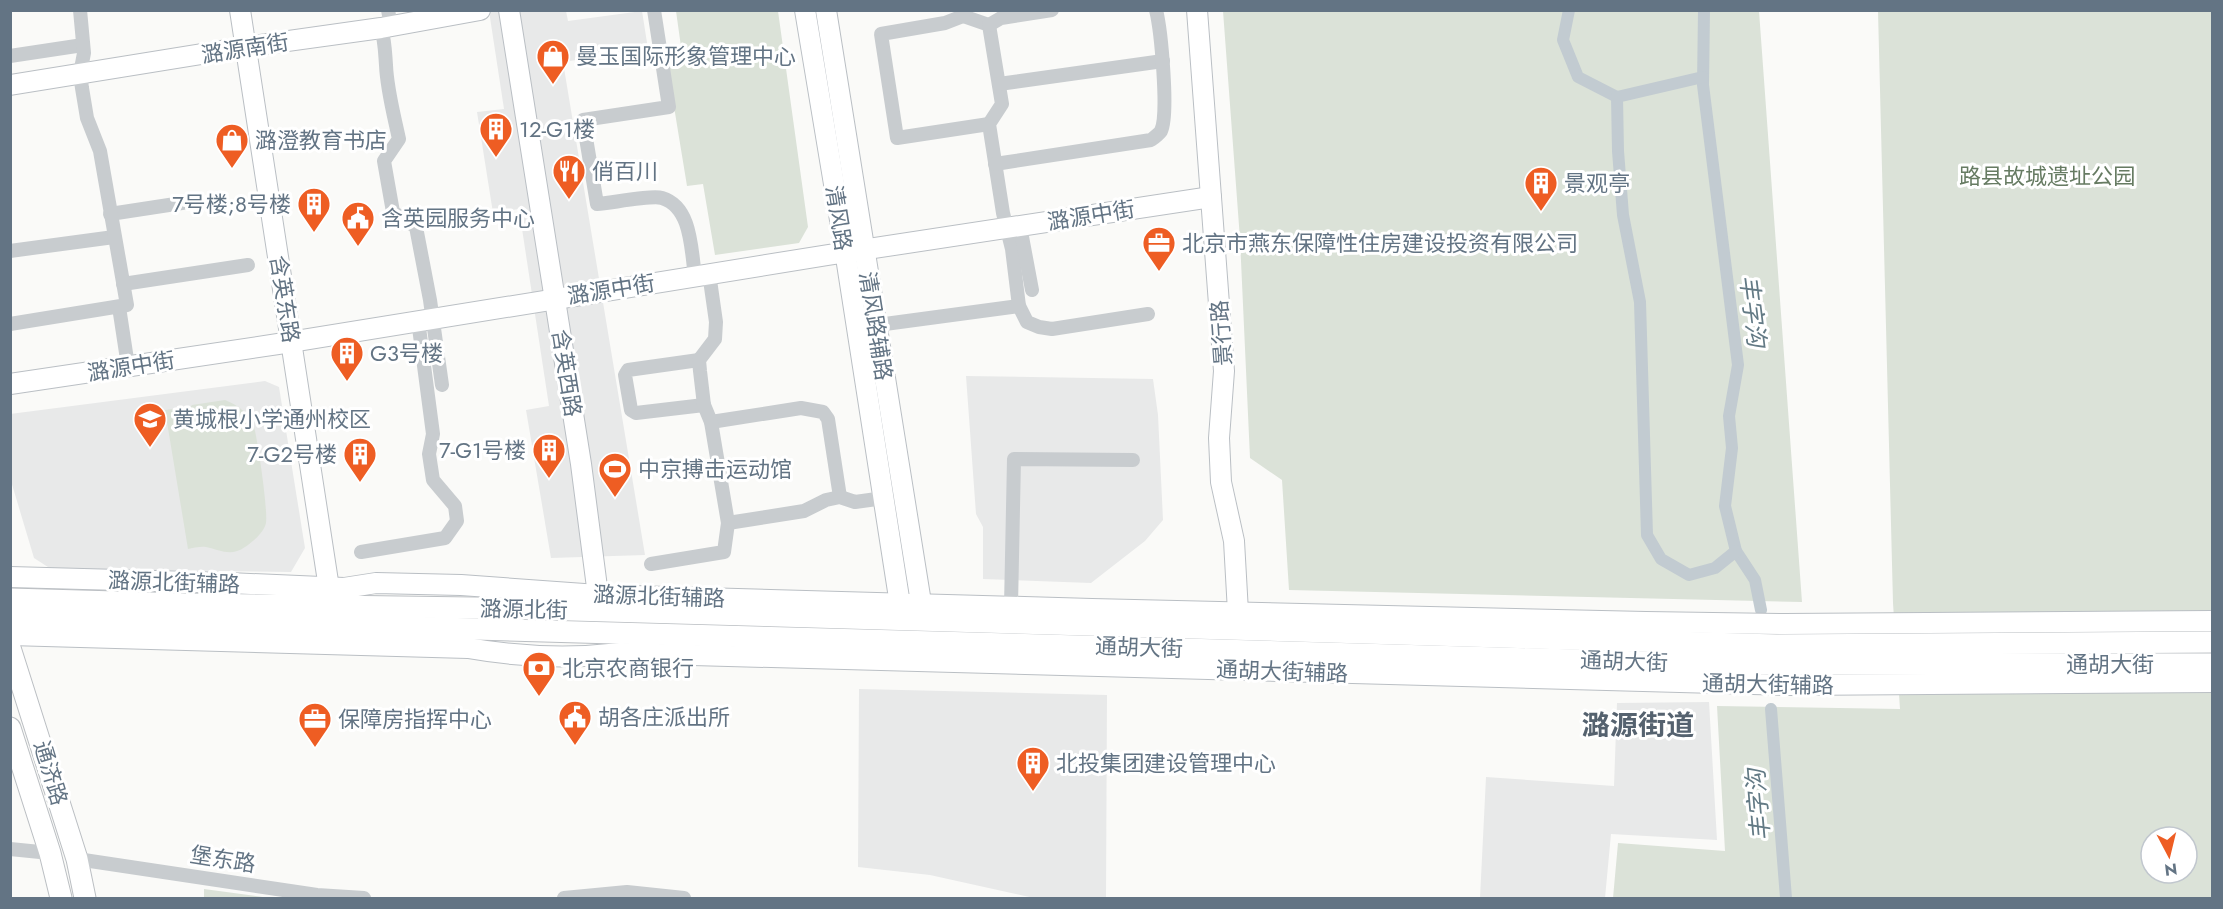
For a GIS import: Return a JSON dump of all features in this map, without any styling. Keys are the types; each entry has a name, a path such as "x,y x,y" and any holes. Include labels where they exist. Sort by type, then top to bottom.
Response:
{"main road":[{"name":"潞源北街","path":"10,599 230,593 538,609 902,622"},
{"name":"潞源北街","path":"10,616 924,622 1036,644"},
{"name":"通胡大街","path":"1036,644 1242,621 1776,645 2212,642"},
{"name":"通胡大街","path":"1036,644 1732,664 2212,664"},
{"name":"通济路","path":"10,648 77,859 85,898"},
{"name":"通济路","path":"10,728 50,853 61,898"}],"street":[{"path":"10,324 127,306 100,151 87,118 81,74 83,45 80,10"},
{"name":"含英东路","path":"240,10 329,588"},
{"name":"潞源南街","path":"10,85 387,22 480,10"},
{"name":"含英西路","path":"509,10 581,464 598,595"},
{"path":"651,564 724,552 728,523 711,422 704,405 699,360 715,339 716,322 682,212 661,197 597,204 585,127 584,120 669,107 654,10"},
{"name":"清风路","path":"805,10 855,251 867,326 884,498 902,622"},
{"name":"清风路辅路","path":"826,10 855,251"},
{"path":"989,25 1001,18 1052,10"},
{"path":"995,164 1151,140 1161,132 1164,120 1163,61 1160,24 1156,10"},
{"name":"景行路","path":"1197,10 1224,372 1219,438 1221,482 1234,541 1242,621 1254,651"},
{"path":"988,124 897,138 881,34 945,23 962,13 989,25"},
{"path":"361,552 445,538 456,522 455,506 433,480 429,454 433,434 417,227 393,212 384,161 399,139 385,64 387,22"},
{"path":"989,25 1002,104 988,124 995,164 1032,290"},
{"path":"10,56 83,45"},
{"path":"999,84 1163,61"},
{"name":"潞源中街","path":"10,384 1211,196"},
{"path":"110,214 195,201"},
{"path":"1013,227 1012,249 1019,306 1027,322 1052,329 1148,314"},
{"path":"10,251 114,237"},
{"path":"123,284 248,265"},
{"path":"867,326 1019,306"},
{"path":"119,307 128,366"},
{"path":"425,319 442,385"},
{"name":"清风路辅路","path":"867,326 924,622"},
{"path":"699,360 628,370 625,375 631,410 636,414 704,405"},
{"path":"711,422 801,408 823,411 828,419 840,497"},
{"path":"1011,606 1014,459 1133,460"},
{"path":"728,523 804,511 826,500 840,497 855,502 884,498"},
{"name":"潞源北街辅路","path":"10,578 230,593 344,588 376,583 461,585 902,622 924,622 1011,606 1092,609 1242,621"},
{"path":"1242,621 1784,624 2212,621"},
{"path":"10,635 468,648 503,654 582,658 621,653 1036,644"},
{"name":"通胡大街辅路","path":"1036,644 1791,685 2212,682"},
{"path":"10,849 50,853"},
{"name":"堡东路","path":"77,859 317,895 364,898"},
{"path":"564,898 627,892 684,898"}],"shaded area":[{"path":"489,11 566,11 568,21 642,11 648,49 563,62 645,555 551,558 526,410 549,406 519,209 493,213 477,112 504,109"},
{"path":"966,376 1153,379 1158,415 1163,520 1145,541 1091,583 983,579 983,527 976,514"},
{"name":"黄城根小学通州校区","path":"265,381 279,387 305,548 291,572 51,569 34,558 11,481 10,414"},
{"name":"北投集团建设管理中心","path":"859,689 1107,695 1106,898 1034,898 930,875 858,867"},
{"path":"1709,702 1717,840 1611,834 1605,898 1480,898 1486,777 1614,786 1617,703"}],"green space":[{"path":"676,11 778,11 808,227 799,243 715,255 703,184 687,186 667,64 683,61"},
{"path":"1223,11 1759,11 1802,602 1289,590 1282,480 1250,458 1240,239"},
{"name":"路县故城遗址公园","path":"1878,11 2212,11 2212,898 1613,898 1618,843 1725,851 1717,706 1900,709 1893,603"},
{"path":"225,400 242,410 254,427 266,504 266,523 255,540 235,552 204,547 188,549 165,410 181,408 183,415 192,405"},
{"path":"204,889 270,898 204,898"}],"waterway":[{"path":"1569,10 1563,40 1578,77 1617,97"},
{"name":"丰字沟","path":"1704,10 1703,85 1738,365 1729,416 1732,448 1725,506 1736,551 1755,580 1761,610"},
{"path":"1703,77 1617,97 1618,151 1623,215 1640,302 1647,535 1661,559 1689,575 1715,568 1736,551"},
{"name":"丰字沟","path":"1771,709 1786,898"}],"place":[{"name":"曼玉国际形象管理中心","path":"553,85"},
{"name":"12-G1楼","path":"496,158"},
{"name":"潞澄教育书店","path":"232,169"},
{"name":"俏百川","path":"569,200"},
{"name":"景观亭","path":"1541,212"},
{"name":"7号楼;8号楼","path":"314,233"},
{"name":"含英园服务中心","path":"358,247"},
{"name":"北京市燕东保障性住房建设投资有限公司","path":"1159,272"},
{"name":"G3号楼","path":"347,382"},
{"name":"黄城根小学通州校区","path":"150,448"},
{"name":"7-G1号楼","path":"549,479"},
{"name":"7-G2号楼","path":"360,483"},
{"name":"中京搏击运动馆","path":"615,498"},
{"name":"北京农商银行","path":"539,697"},
{"name":"胡各庄派出所","path":"575,746"},
{"name":"保障房指挥中心","path":"315,748"},
{"name":"北投集团建设管理中心","path":"1033,792"}],"district":[{"name":"潞源街道","path":"1638,725"}]}
